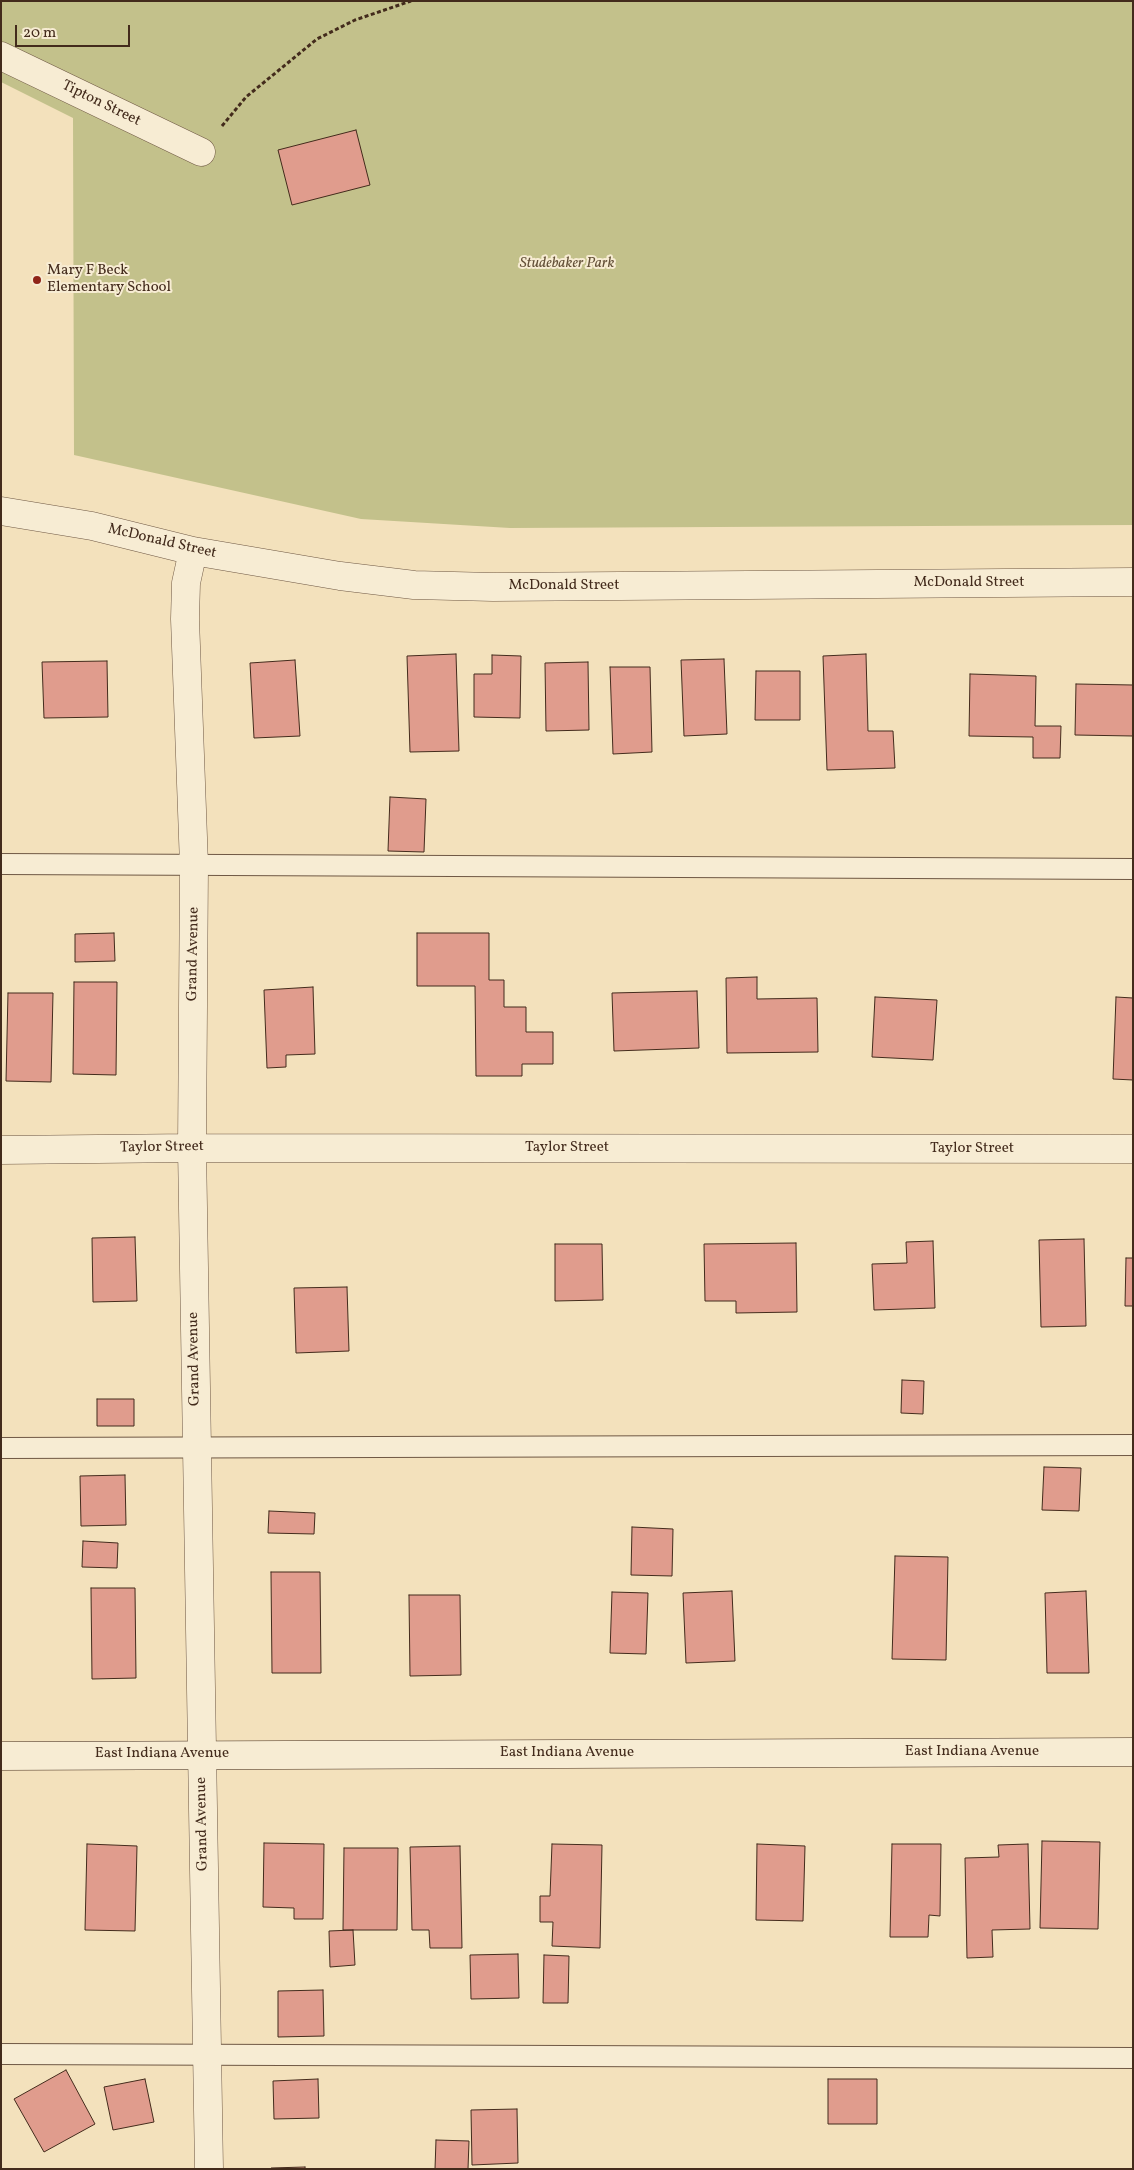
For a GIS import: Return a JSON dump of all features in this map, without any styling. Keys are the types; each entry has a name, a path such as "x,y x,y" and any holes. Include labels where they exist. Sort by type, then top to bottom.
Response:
{"street":[{"name":"Tipton Street","path":"1,56 201,152"},
{"name":"McDonald Street","path":"1,511 92,526 192,551 340,576 414,585 1133,582"},
{"name":"Grand Avenue","path":"192,551 186,583 185,619 194,865 192,1148 209,2169"},
{"name":"Taylor Street","path":"1,1150 192,1148 1133,1149"},
{"name":"East Indiana Avenue","path":"1,1756 1133,1752"}],"lane":[{"path":"1,864 1133,869"},
{"path":"1,1448 1133,1445"},
{"path":"1,2054 1133,2058"}],"path":[{"path":"201,152 246,97 317,39 355,20 411,1"}],"green space":[{"name":"Studebaker Park","path":"1,1 1133,1 1133,525 510,528 361,519 74,455 73,118 1,82"}],"building":[{"path":"356,130 370,185 292,205 278,150"},
{"path":"456,654 459,751 410,752 407,656"},
{"path":"866,654 868,731 893,731 895,768 827,770 823,656"},
{"path":"492,655 521,656 520,718 474,717 474,674 492,674"},
{"path":"724,659 727,734 684,736 681,660"},
{"path":"295,660 300,736 254,738 250,663"},
{"path":"107,661 108,717 44,718 42,662"},
{"path":"588,662 589,730 546,731 545,663"},
{"path":"610,667 650,667 652,752 613,754"},
{"path":"756,671 800,671 800,720 755,720"},
{"path":"970,674 1036,676 1035,726 1061,726 1060,758 1033,758 1033,737 969,736"},
{"path":"1076,684 1133,685 1133,736 1075,735"},
{"path":"390,797 426,799 424,852 388,851"},
{"path":"114,933 115,961 75,962 75,934"},
{"path":"417,933 489,933 489,980 504,980 504,1007 526,1007 526,1032 553,1032 553,1064 522,1064 522,1076 476,1076 475,986 417,986"},
{"path":"757,977 757,999 817,998 818,1052 727,1053 726,978"},
{"path":"74,982 117,982 116,1075 73,1074"},
{"path":"313,987 315,1054 286,1055 286,1067 267,1068 264,990"},
{"path":"697,991 699,1048 614,1051 612,993"},
{"path":"8,993 53,993 51,1082 6,1081"},
{"path":"875,997 937,1000 933,1060 872,1057"},
{"path":"1116,997 1133,998 1133,1080 1113,1079"},
{"path":"135,1237 137,1301 93,1302 92,1238"},
{"path":"1084,1239 1086,1326 1041,1327 1039,1240"},
{"path":"933,1241 935,1308 874,1310 872,1264 907,1263 906,1242"},
{"path":"796,1243 797,1312 736,1313 736,1301 705,1301 704,1244"},
{"path":"555,1244 602,1244 603,1300 555,1301"},
{"path":"1126,1258 1133,1258 1133,1306 1125,1306"},
{"path":"347,1287 349,1351 296,1353 294,1288"},
{"path":"902,1380 924,1381 923,1414 901,1413"},
{"path":"97,1399 134,1399 134,1426 97,1426"},
{"path":"1044,1467 1081,1468 1079,1511 1042,1510"},
{"path":"125,1475 126,1525 81,1526 80,1476"},
{"path":"269,1511 315,1513 314,1534 268,1533"},
{"path":"632,1527 673,1529 672,1576 631,1575"},
{"path":"83,1541 118,1543 117,1568 82,1567"},
{"path":"895,1556 948,1557 946,1660 892,1659"},
{"path":"271,1572 320,1572 321,1673 272,1673"},
{"path":"91,1588 135,1588 136,1678 92,1679"},
{"path":"732,1591 735,1661 686,1663 683,1593"},
{"path":"1086,1591 1089,1673 1047,1673 1045,1593"},
{"path":"612,1592 648,1593 646,1654 610,1653"},
{"path":"409,1595 460,1595 461,1675 410,1676"},
{"path":"1042,1841 1100,1842 1098,1929 1040,1928"},
{"path":"264,1843 324,1844 323,1919 294,1919 294,1908 263,1907"},
{"path":"87,1844 137,1846 135,1931 85,1930"},
{"path":"552,1844 602,1845 600,1948 552,1946 553,1922 540,1922 540,1896 550,1896"},
{"path":"757,1844 805,1846 803,1921 756,1920"},
{"path":"892,1844 941,1844 940,1916 929,1915 928,1937 890,1937"},
{"path":"1028,1844 1030,1929 992,1930 993,1957 967,1958 965,1858 999,1857 998,1845"},
{"path":"460,1846 462,1948 430,1948 429,1930 412,1930 410,1847"},
{"path":"344,1848 398,1848 397,1930 343,1930"},
{"path":"353,1930 355,1965 330,1967 329,1931"},
{"path":"518,1954 519,1998 471,1999 470,1955"},
{"path":"544,1955 569,1956 568,2003 543,2003"},
{"path":"323,1990 324,2036 278,2037 278,1991"},
{"path":"66,2070 95,2124 44,2152 14,2099"},
{"path":"145,2079 154,2122 113,2130 104,2087"},
{"path":"318,2079 319,2118 274,2119 273,2081"},
{"path":"828,2079 877,2079 877,2124 828,2124"},
{"path":"517,2109 518,2163 472,2165 471,2110"},
{"path":"436,2140 469,2141 468,2169 435,2169"},
{"path":"305,2167 305,2169 271,2169 271,2168"}],"place":[{"name":"Mary F Beck Elementary School","path":"37,280"}]}
